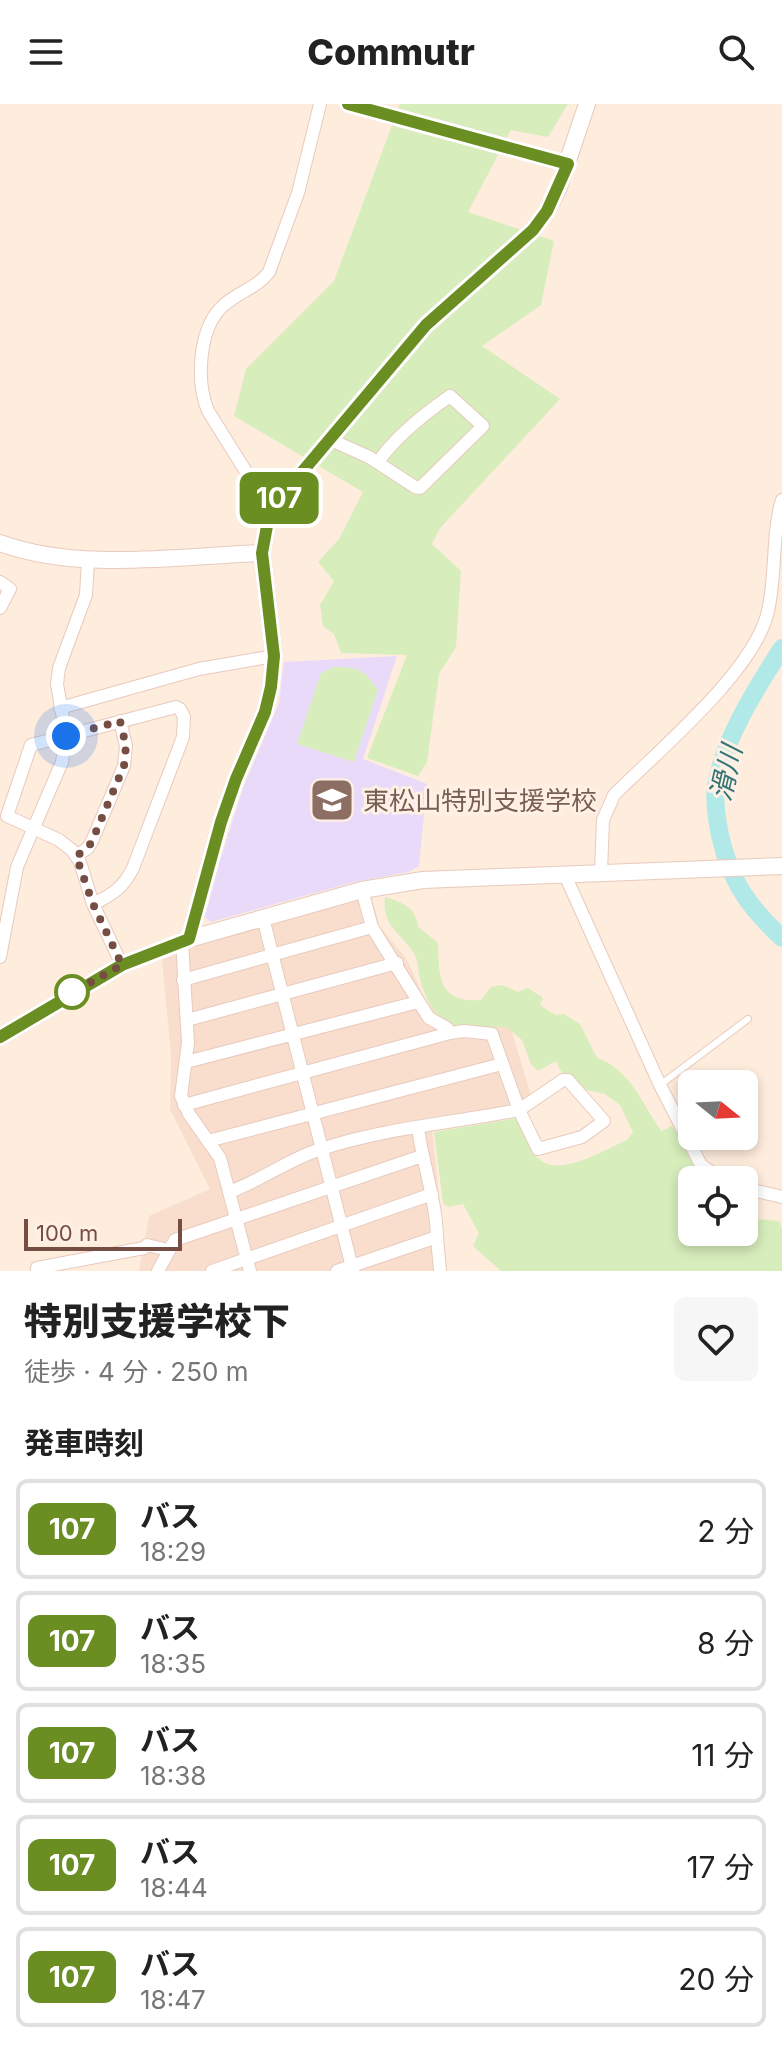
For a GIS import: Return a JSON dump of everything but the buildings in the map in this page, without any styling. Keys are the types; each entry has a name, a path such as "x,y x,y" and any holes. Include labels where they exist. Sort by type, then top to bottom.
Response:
{"street":[{"path":"270,510 208,411 202,396 202,358 214,314 261,282 269,272 298,193 320,104"},
{"path":"348,104 568,164"},
{"path":"249,1265 220,1158 184,1105 182,1085 187,1020 183,980 185,940 221,822 265,712 271,687 274,656 262,553 270,510 426,325 533,230 547,211 568,164 587,104"},
{"path":"329,439 378,462 420,488 483,426 450,396 428,411 378,462"},
{"path":"601,872 603,820 614,795 734,675 763,625 769,602 773,545 782,500"},
{"path":"0,543 27,552 88,560 262,553"},
{"path":"0,957 13,879 62,762 66,736 57,684 59,668 86,595 88,560"},
{"path":"0,582 10,589 0,608"},
{"path":"60,708 199,669 274,656"},
{"path":"93,904 116,892 127,881 185,727 180,709 176,707 30,746 7,816 67,845 76,856 93,904 122,965"},
{"path":"76,856 92,841 124,766 126,746 120,721"},
{"path":"0,1037 122,965 185,940 362,890 423,880 782,866"},
{"path":"564,873 660,1085 702,1166"},
{"path":"362,890 372,927 397,963 418,1002 429,1018 450,1033"},
{"path":"263,918 352,1268"},
{"path":"183,980 372,927"},
{"path":"187,1020 397,963"},
{"path":"186,1062 418,1002"},
{"path":"184,1105 464,1031 492,1034 519,1110 538,1149 582,1137 604,1121 568,1080 563,1080 519,1110 321,1149 229,1192"},
{"path":"208,1141 502,1064"},
{"path":"418,1128 432,1194 440,1271"},
{"path":"158,1271 175,1240 422,1156"},
{"path":"758,1193 782,1197"},
{"path":"212,1271 249,1265 341,1226 432,1194"},
{"path":"337,1271 437,1237"},
{"path":"37,1271 37,1268 147,1245 168,1250"}],"lane":[{"path":"660,1085 748,1019"}],"shaded area":[{"name":"東松山特別支援学校","path":"397,656 363,759 427,784 419,866 409,872 354,882 211,922 205,917 219,864 243,788 279,703 284,662"},
{"path":"371,893 379,926 406,958 425,999 448,1023 506,1013 535,1108 432,1130 447,1271 139,1271 149,1216 210,1189 170,1109 171,1056 162,959 196,941"}],"green space":[{"path":"400,104 568,104 548,137 511,130 468,212 554,241 541,305 482,346 560,399 440,528 432,544 461,571 456,647 439,674 427,762 418,776 367,758 407,655 341,653 334,634 323,626 320,605 334,581 318,562 339,539 363,492 234,416 246,369 334,281"},
{"path":"334,667 360,671 378,690 354,762 297,744 321,673"},
{"path":"385,897 408,907 415,915 418,927 438,943 441,977 449,993 467,1000 481,1000 491,987 502,985 518,992 528,988 543,998 540,1005 555,1015 564,1014 580,1024 597,1058 627,1079 661,1131 672,1126 678,1134 678,1150 689,1150 697,1166 678,1166 678,1246 758,1246 758,1219 779,1221 782,1228 782,1271 501,1271 473,1246 479,1233 463,1204 448,1207 443,1203 434,1132 517,1118 534,1154 543,1162 562,1165 597,1154 627,1140 633,1132 620,1105 605,1094 585,1090 562,1073 556,1061 538,1071 531,1064 522,1040 506,1027 451,1029 445,1024 424,992 416,957 390,924"}],"waterway":[{"name":"滑川","path":"782,648 752,697 726,750 715,799 720,835 735,879 759,915 782,938"}],"bus line":[{"name":"107","path":"0,1037 122,965 189,939 221,822 247,750 265,712 274,672 262,553 270,510 426,325 533,230 547,211 568,164 348,104"}],"place":[{"name":"東松山特別支援学校","path":"332,800"}],"route":[{"path":"66,736 120,721 126,746 124,766 92,841 76,856 93,904 122,965 68,995 72,992"}]}
